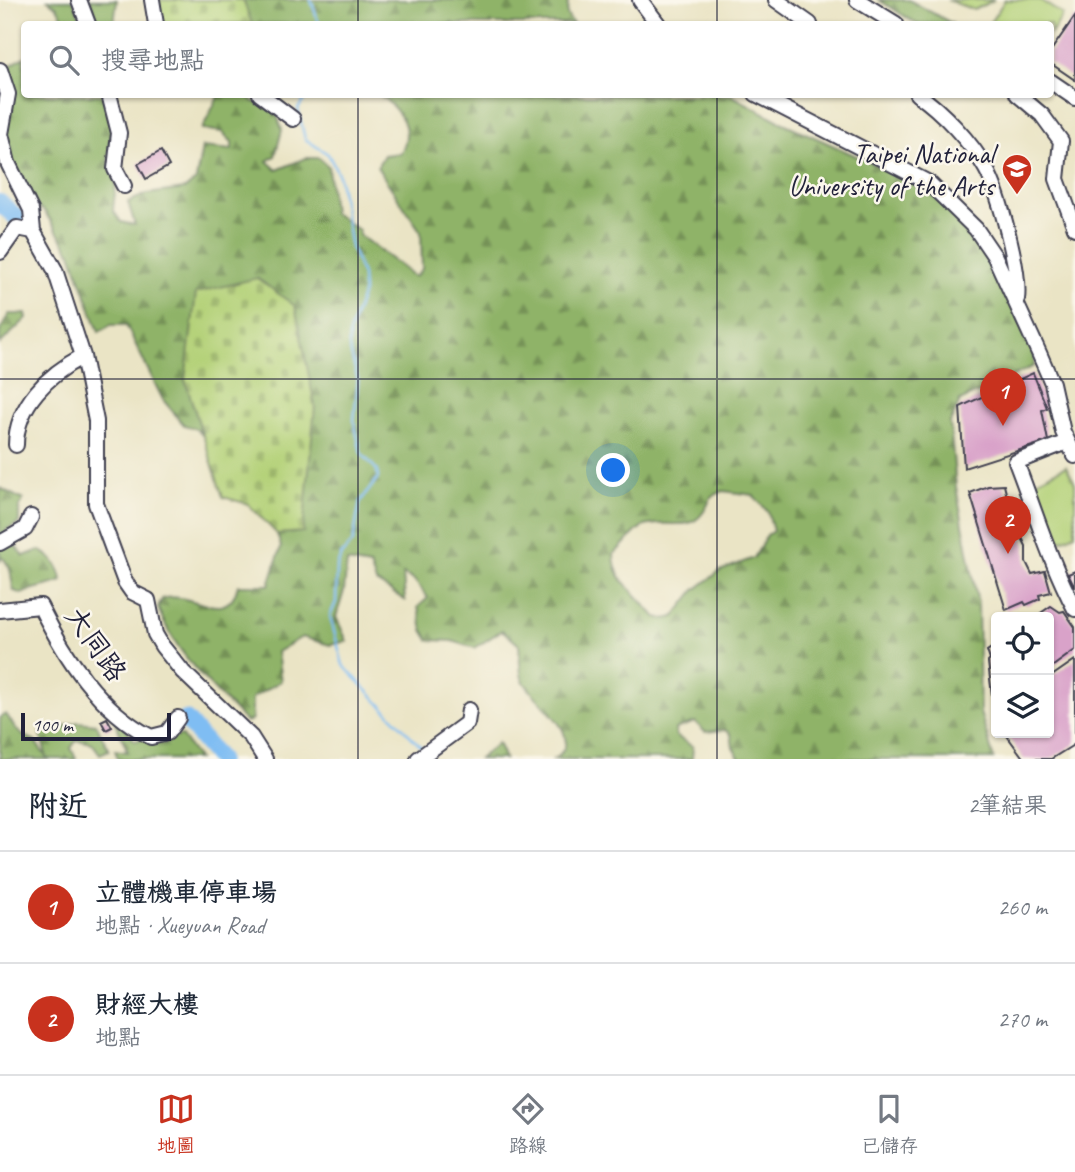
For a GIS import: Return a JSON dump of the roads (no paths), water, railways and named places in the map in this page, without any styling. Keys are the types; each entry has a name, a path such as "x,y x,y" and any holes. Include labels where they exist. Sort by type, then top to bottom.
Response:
{"street":[{"path":"79,0 87,21"},
{"path":"152,0 156,21"},
{"path":"640,0 656,21"},
{"path":"776,0 806,21"},
{"path":"857,0 891,21"},
{"path":"0,70 8,94 1,134 8,163 31,210 33,231 55,270 83,356 96,421 96,504 125,582 132,592 148,600 155,634 162,646 183,672 251,737 265,759"},
{"path":"1054,83 1075,98"},
{"path":"110,98 119,133 115,169 124,186"},
{"path":"265,98 293,119"},
{"path":"764,98 929,183 976,229 995,257 1052,383 1067,442 1075,456"},
{"path":"921,98 970,146 987,170 1015,262 1016,303"},
{"path":"1022,98 1042,115 1061,141 1057,179 1075,228"},
{"path":"1061,141 1075,135"},
{"path":"0,252 18,228 33,231"},
{"path":"16,445 19,419 34,396 68,364 83,356"},
{"path":"1067,442 1016,461 1043,533 1048,556 1075,609"},
{"path":"0,543 25,529 31,517"},
{"name":"大同路","path":"0,611 40,606 70,660 86,682 131,726 151,737 167,733 178,718"},
{"path":"418,759 467,723 469,710"}],"waterway":[{"path":"311,0 318,21"},
{"path":"305,98 298,109 305,139 328,154 338,173 351,247 362,275 363,292 349,333 349,347 358,380 354,421 361,453 377,470 378,478 360,502 353,542 341,555 337,567 336,602 330,616 343,665 424,750"},
{"path":"0,203 23,223"},
{"path":"186,720 219,759"}],"place":[{"name":"Taipei National University of the Arts","path":"1017,196"},
{"name":"立體機車停車場","path":"1003,426"},
{"name":"財經大樓","path":"1008,554"}]}
